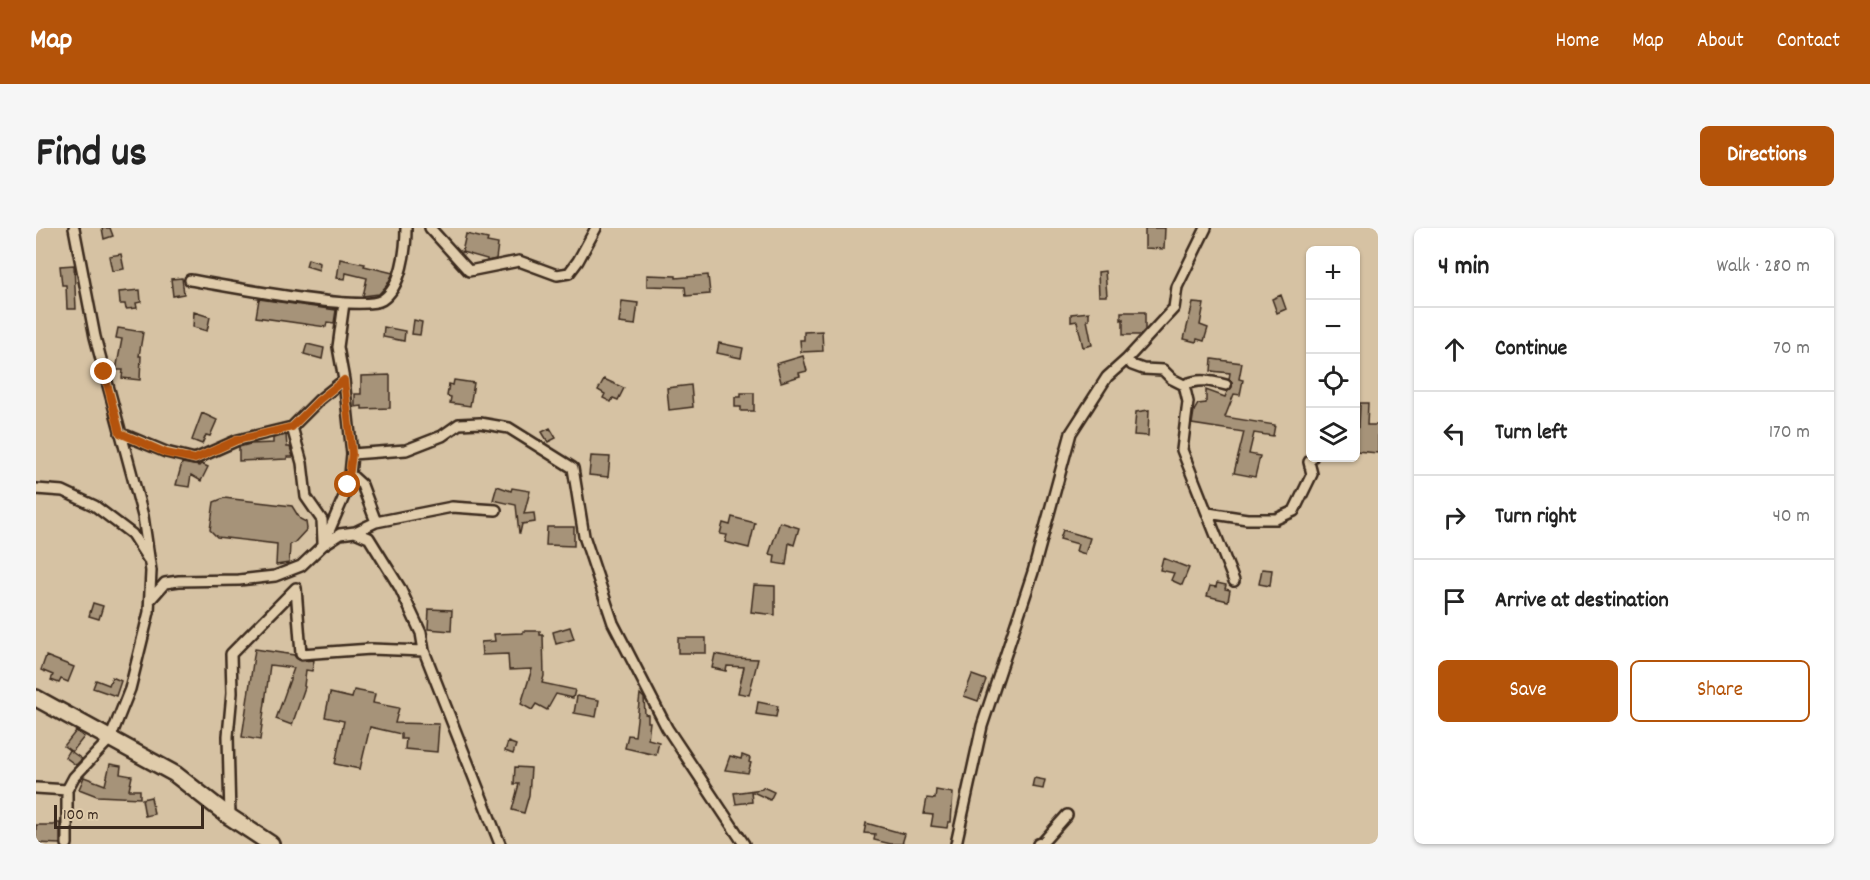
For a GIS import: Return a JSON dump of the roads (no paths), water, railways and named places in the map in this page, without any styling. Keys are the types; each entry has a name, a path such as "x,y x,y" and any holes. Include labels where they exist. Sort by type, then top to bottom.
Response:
{"main road":[{"path":"36,698 175,774 230,817 272,844"}],"street":[{"path":"67,844 67,790 74,777 110,739 130,689 150,601 150,561 143,516 95,337 74,228"},
{"path":"190,280 317,300 369,304 382,300 391,291 404,264 406,228"},
{"path":"430,228 470,271 519,261 558,275 569,273 596,228"},
{"path":"956,844 982,726 1033,572 1071,433 1107,377 1127,359 1174,308 1177,287 1206,228"},
{"path":"323,544 348,485 352,454 338,348 344,303"},
{"path":"1127,359 1132,365 1143,369 1162,370 1172,379 1184,385"},
{"path":"120,433 166,453 195,459 237,440 292,427 319,400 344,380"},
{"path":"1184,385 1194,380 1209,380 1226,385"},
{"path":"1184,385 1188,402 1182,450 1234,582"},
{"path":"352,454 406,450 442,436 459,424 480,423 509,428 573,468 584,536 613,623 667,728 744,844"},
{"path":"292,427 302,463 306,497 322,520 323,544"},
{"path":"1208,513 1247,519 1276,519 1294,511 1312,474 1309,462"},
{"path":"350,474 362,485 376,522"},
{"path":"36,489 63,491 95,506 132,534 150,561"},
{"path":"150,601 165,583 275,576 301,566 323,544 340,534 355,532 376,522 452,507 496,510"},
{"path":"355,532 369,538 400,588 421,633 424,651 500,844"},
{"path":"301,566 296,588 301,654 371,648 424,651"},
{"path":"230,817 228,736 232,693 231,654 296,588"},
{"path":"36,788 67,790"},
{"path":"1038,844 1043,842 1067,815"}]}
